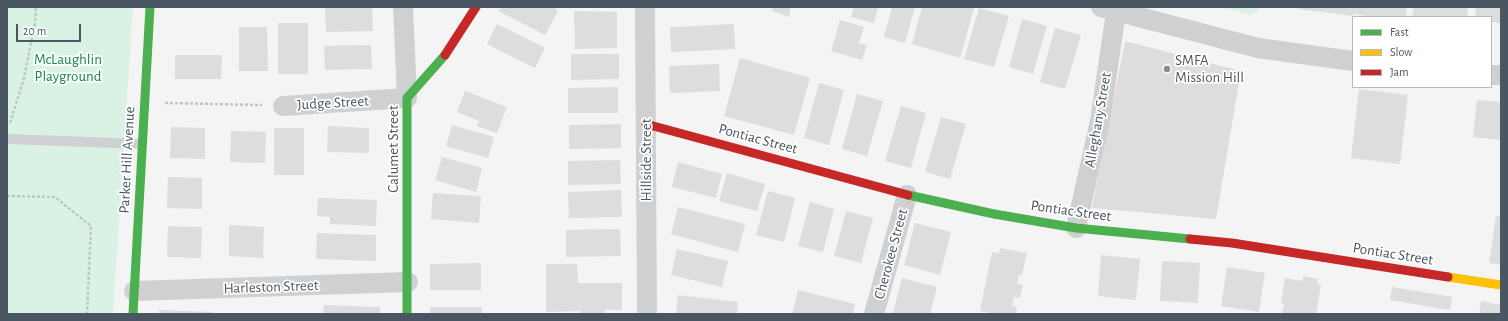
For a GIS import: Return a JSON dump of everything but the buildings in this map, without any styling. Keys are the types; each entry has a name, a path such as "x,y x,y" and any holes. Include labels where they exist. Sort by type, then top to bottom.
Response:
{"street":[{"name":"Parker Hill Avenue","path":"132,314 150,7"},
{"path":"402,7 407,98"},
{"name":"Calumet Street","path":"407,314 407,98 446,54 476,7"},
{"name":"Hillside Street","path":"645,7 647,314"},
{"path":"1108,9 1264,49 1352,61"},
{"name":"Alleghany Street","path":"1076,228 1100,121 1108,9"},
{"name":"Judge Street","path":"283,106 407,98"},
{"name":"Pontiac Street","path":"646,124 907,195 994,214 1076,228 1232,243 1501,285"},
{"name":"Cherokee Street","path":"874,314 907,195"},
{"name":"Harleston Street","path":"134,291 408,282"}],"lane":[{"path":"7,139 142,144"}],"path":[{"path":"10,124 24,78 35,23 36,7"},
{"path":"163,103 283,106"},
{"path":"7,196 55,197 91,226 87,314"}],"green space":[{"name":"McLaughlin Playground","path":"7,7 133,7 113,314 7,314"},
{"path":"1219,7 1259,7 1257,13 1253,12 1252,15"}],"traffic: fast":[{"path":"133,314 150,7"},
{"path":"407,314 407,98 445,55"},
{"path":"908,195 994,214 1076,228 1190,239"}],"traffic: slow":[{"path":"1448,277 1501,285"}],"traffic: jam":[{"path":"445,55 476,7"},
{"path":"646,124 908,195"},
{"path":"1190,239 1232,243 1448,277"}],"place":[{"name":"SMFA Mission Hill","path":"1167,69"}]}
